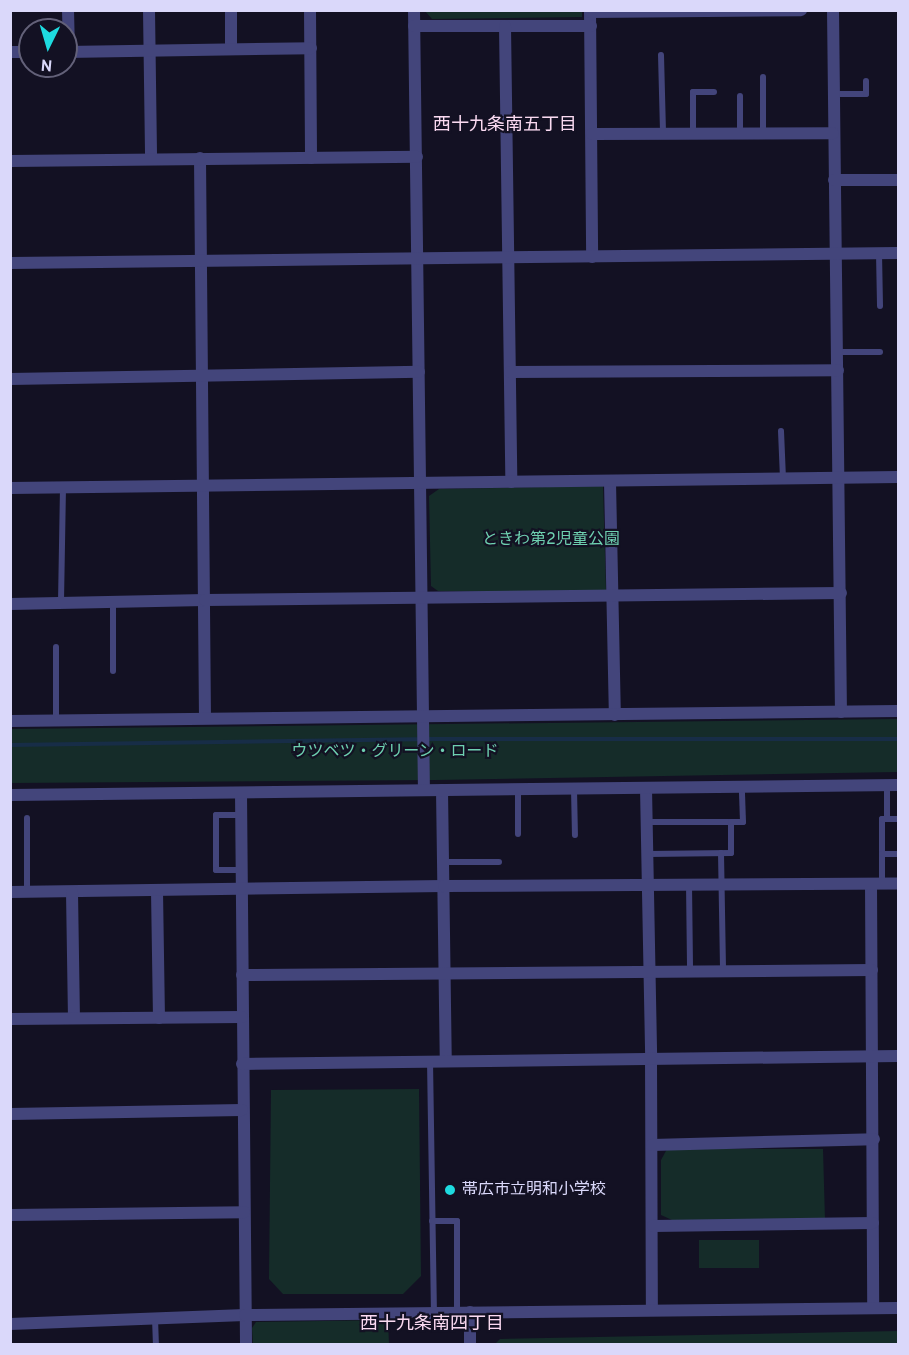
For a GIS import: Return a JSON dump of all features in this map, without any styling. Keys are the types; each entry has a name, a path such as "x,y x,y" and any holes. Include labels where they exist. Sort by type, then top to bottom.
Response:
{"street":[{"path":"149,10 151,159"},
{"path":"231,10 231,49"},
{"path":"310,10 311,158"},
{"path":"414,10 424,789"},
{"path":"592,256 590,11 801,10"},
{"path":"832,10 841,712"},
{"path":"414,26 591,26"},
{"path":"505,26 511,482"},
{"path":"78,52 311,48"},
{"path":"592,134 833,133"},
{"path":"10,161 417,157"},
{"path":"200,158 204,375 205,717"},
{"path":"834,180 898,180"},
{"path":"10,263 898,253"},
{"path":"510,372 838,370"},
{"path":"10,379 419,372"},
{"path":"10,488 898,477"},
{"path":"610,482 615,715"},
{"path":"10,604 841,593"},
{"path":"10,721 205,717 422,717 898,711"},
{"path":"10,795 893,785"},
{"path":"646,788 653,1226 652,1310"},
{"path":"442,790 446,1061"},
{"path":"241,794 246,1344"},
{"path":"10,892 649,884 898,884"},
{"path":"873,1308 872,970 876,884"},
{"path":"157,891 159,1018"},
{"path":"72,892 74,1018"},
{"path":"242,975 872,970"},
{"path":"10,1019 242,1017"},
{"path":"242,1064 898,1056"},
{"path":"10,1114 243,1110"},
{"path":"652,1145 874,1139"},
{"path":"10,1215 244,1212"},
{"path":"653,1226 873,1223"},
{"path":"10,1324 245,1315 898,1308"},
{"path":"463,1312 470,1344"}],"lane":[{"path":"661,56 663,134"},
{"path":"763,77 763,133"},
{"path":"833,94 866,94 866,81"},
{"path":"693,134 693,92 714,92"},
{"path":"740,96 740,133"},
{"path":"879,253 880,306"},
{"path":"837,352 880,352"},
{"path":"781,431 783,478"},
{"path":"61,602 63,488"},
{"path":"113,602 113,671"},
{"path":"56,647 56,720"},
{"path":"887,819 893,785"},
{"path":"647,822 743,822 742,787"},
{"path":"518,789 518,834"},
{"path":"574,789 575,835"},
{"path":"241,815 216,815 216,870 241,870"},
{"path":"27,818 27,892"},
{"path":"876,884 882,854 882,819 898,819"},
{"path":"648,854 731,854 731,822"},
{"path":"721,854 723,970"},
{"path":"882,854 898,854"},
{"path":"444,862 500,862"},
{"path":"689,884 690,971"},
{"path":"430,1061 434,1313"},
{"path":"432,1221 457,1221 463,1312"},
{"path":"155,1318 156,1344"}],"green space":[{"path":"425,11 582,11 582,17 432,19"},
{"name":"ときわ第2児童公園","path":"603,486 606,592 438,591 431,586 429,496 439,489"},
{"name":"ウツベツ・グリーン・ロード","path":"898,719 898,772 436,780 11,783 10,729"},
{"path":"419,1089 421,1276 403,1294 283,1294 269,1279 271,1090"},
{"path":"667,1149 823,1149 825,1220 672,1220 661,1215 661,1160"},
{"path":"699,1240 759,1240 759,1268 699,1268"},
{"path":"388,1320 389,1344 253,1344 252,1328 256,1322"},
{"path":"898,1331 898,1344 495,1344 500,1339"}],"waterway":[{"path":"10,745 433,739 898,739"}],"place":[{"name":"帯広市立明和小学校","path":"450,1190"}],"district":[{"name":"西十九条南五丁目","path":"505,126"},
{"name":"西十九条南四丁目","path":"432,1325"}]}
